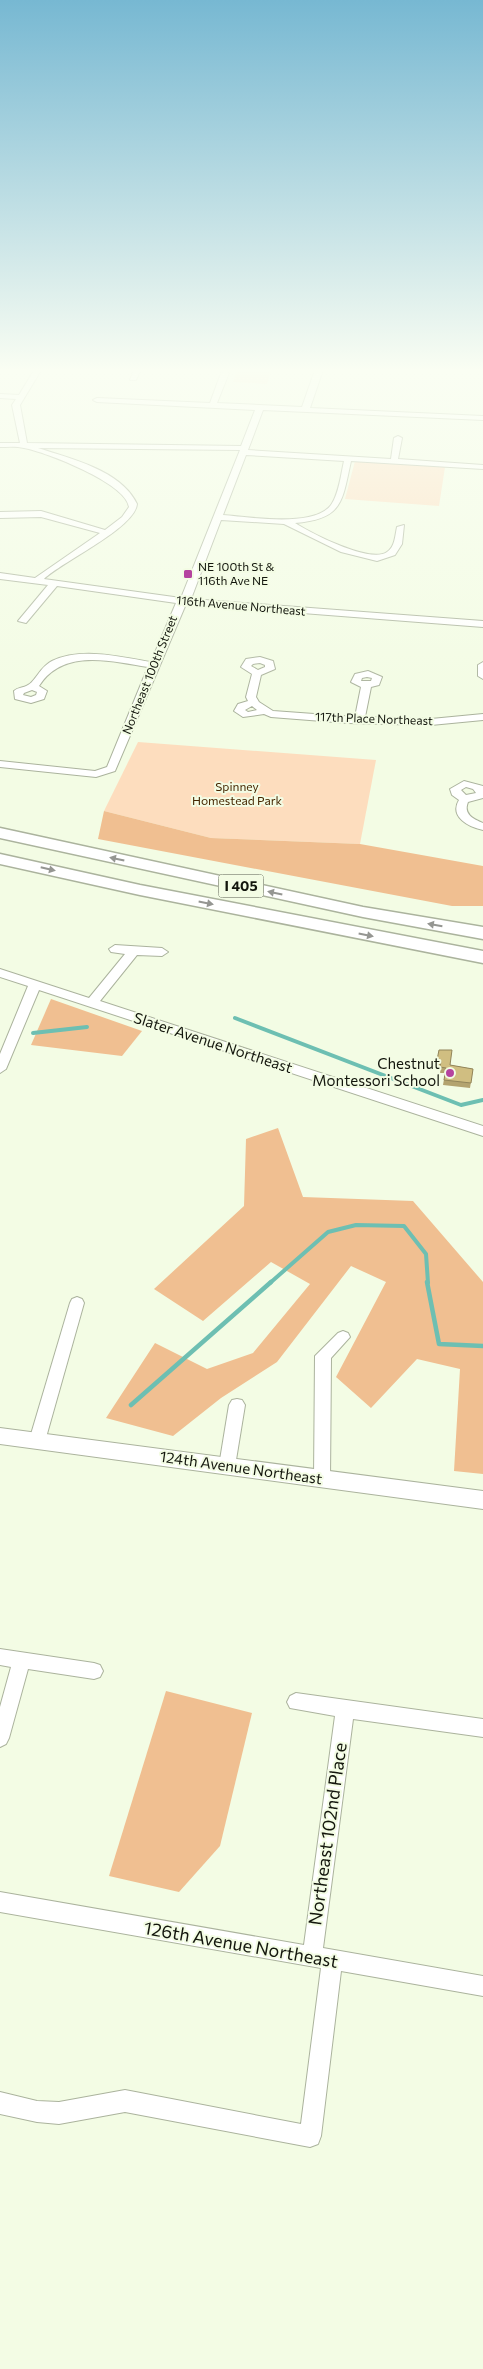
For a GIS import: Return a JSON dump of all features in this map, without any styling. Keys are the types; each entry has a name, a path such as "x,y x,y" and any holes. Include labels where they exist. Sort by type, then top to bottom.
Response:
{"highway":[{"name":"I 405","path":"0,833 363,912 483,933"},
{"name":"I 405","path":"0,859 140,890 483,957"}],"main road":[{"name":"124th Avenue Northeast","path":"0,1436 483,1500"}],"street":[{"path":"37,581 43,575 108,532 131,512 133,506 131,498 114,481 108,478"},
{"name":"Northeast 100th Street","path":"0,764 88,774 103,773 111,769 154,665 183,601 188,596 234,478"},
{"path":"220,517 287,522 324,514 334,507 343,478"},
{"path":"0,515 41,514 108,532"},
{"path":"287,522 298,530 350,551 367,557 384,558 395,549 401,527"},
{"name":"116th Avenue Northeast","path":"0,576 183,601 483,624"},
{"path":"23,621 54,584"},
{"path":"33,687 48,666 68,658 91,657 154,665"},
{"path":"483,665 483,676"},
{"path":"257,672 251,693 259,707"},
{"path":"360,720 366,685"},
{"name":"117th Place Northeast","path":"240,712 250,715 259,707 271,714 360,720 452,721 483,717"},
{"path":"465,798 461,805 462,814 470,822 483,827"},
{"path":"115,949 162,952"},
{"path":"92,1002 134,951"},
{"name":"Slater Avenue Northeast","path":"0,973 483,1131"},
{"path":"0,1069 35,984"},
{"path":"37,1441 77,1303"},
{"path":"322,1479 323,1356 343,1337"},
{"path":"227,1466 237,1405"},
{"path":"0,1657 94,1671"},
{"path":"0,1738 22,1661"},
{"path":"296,1702 483,1728"},
{"name":"Northeast 102nd Place","path":"312,1957 345,1710"},
{"name":"126th Avenue Northeast","path":"0,1902 483,1986"},
{"path":"0,2103 49,2113 70,2112 103,2103 125,2101 310,2136 332,1961"}],"green space":[{"path":"351,478 443,478 439,506 345,499"},
{"name":"Spinney Homestead Park","path":"138,742 376,760 360,844 211,838 104,811"}],"shaded area":[{"path":"104,811 211,838 360,844 483,866 483,906 452,906 98,839"},
{"path":"51,999 142,1031 122,1056 31,1045"},
{"path":"278,1128 303,1197 413,1201 483,1282 483,1474 454,1471 460,1369 417,1359 371,1408 336,1377 386,1282 351,1266 277,1362 221,1398 173,1436 106,1418 155,1343 207,1369 253,1353 310,1284 271,1262 203,1321 154,1289 244,1206 246,1139"},
{"path":"166,1691 252,1713 220,1846 179,1892 109,1876"}],"building":[{"path":"439,1050 452,1050 450,1065 473,1069 471,1083 444,1080 446,1068 440,1067 441,1061 437,1060"}],"waterway":[{"path":"235,1018 461,1105 483,1100"},
{"path":"33,1033 87,1027"},
{"path":"270,1283 328,1232 356,1225 404,1226 426,1254 428,1283"},
{"path":"131,1405 271,1282"},
{"path":"427,1282 439,1344 483,1346"}],"place":[{"name":"NE 100th St & 116th Ave NE","path":"188,574"},
{"name":"Chestnut Montessori School","path":"450,1073"}]}
